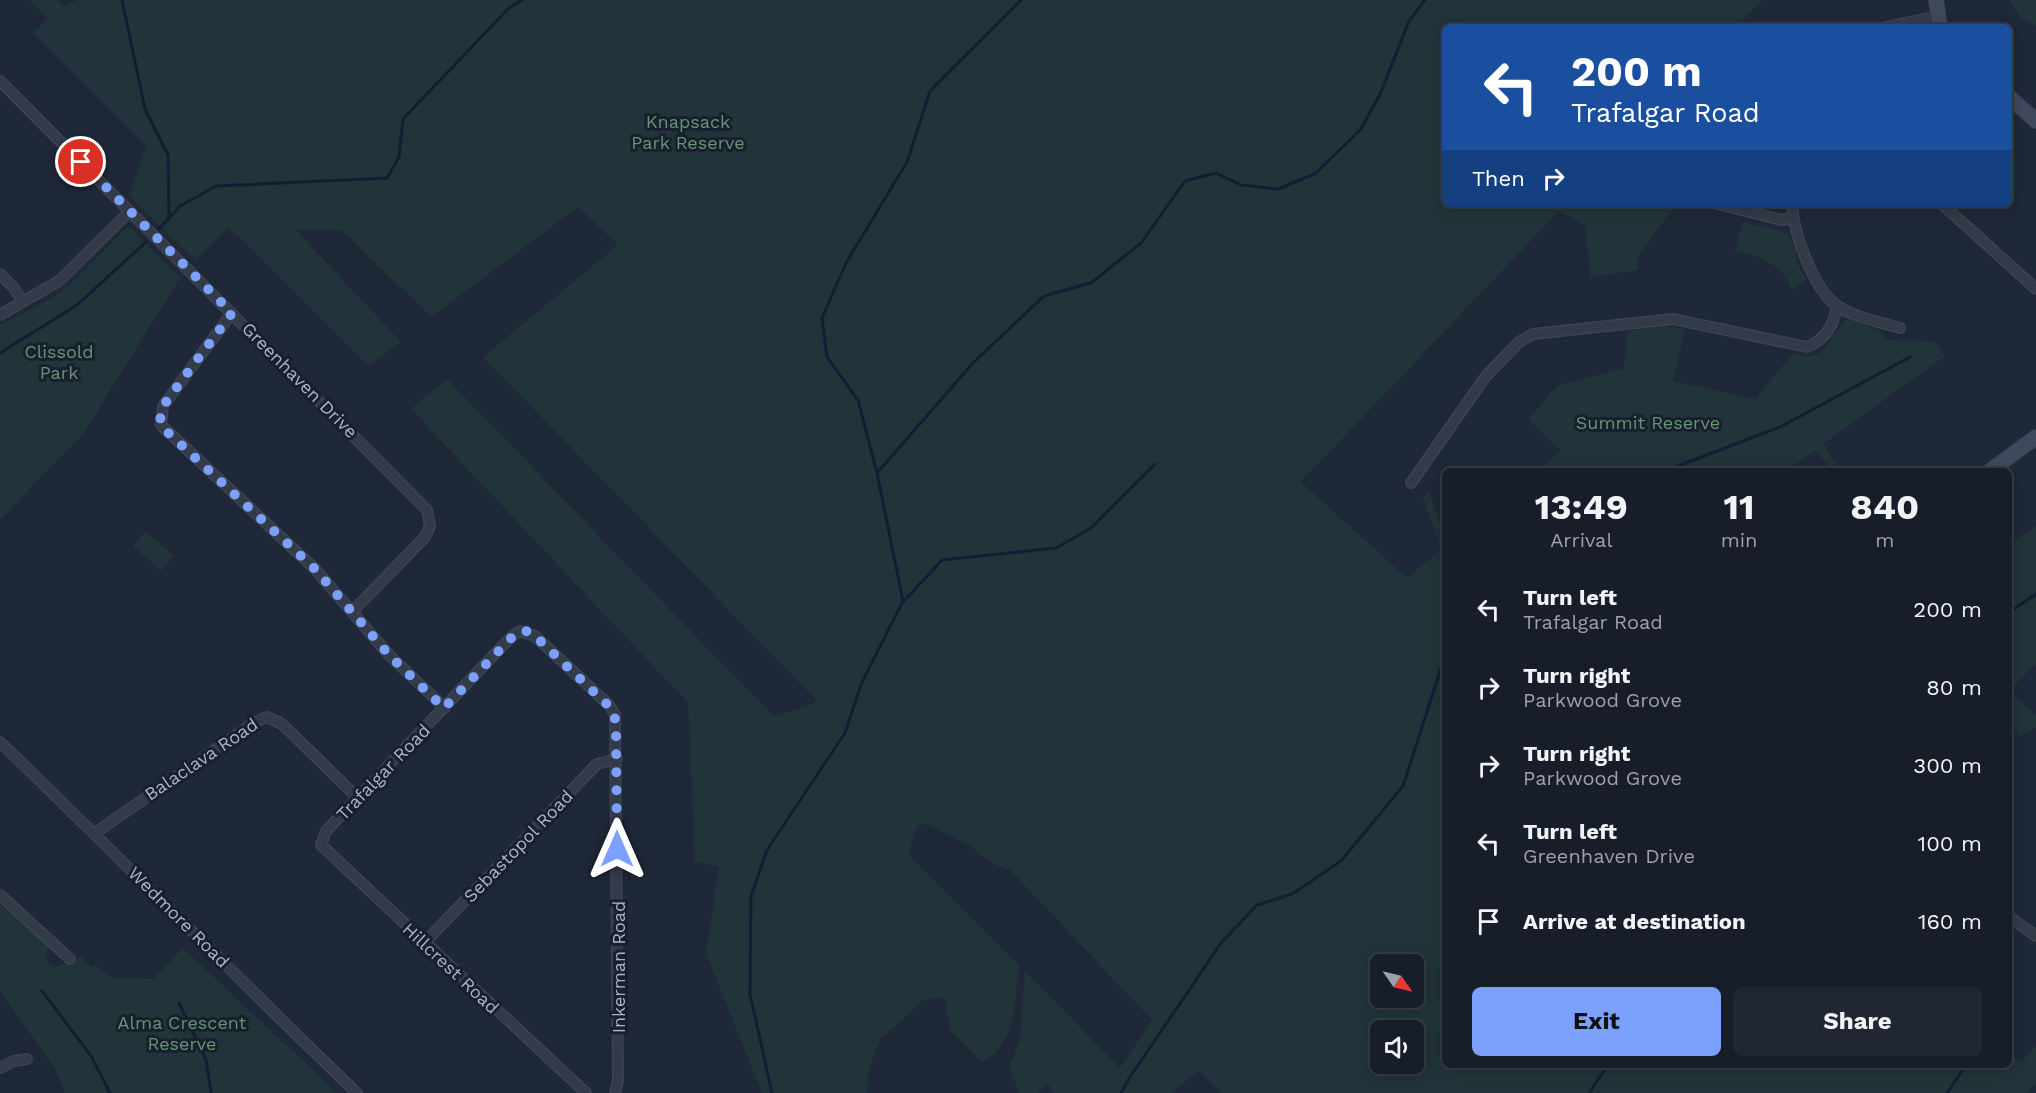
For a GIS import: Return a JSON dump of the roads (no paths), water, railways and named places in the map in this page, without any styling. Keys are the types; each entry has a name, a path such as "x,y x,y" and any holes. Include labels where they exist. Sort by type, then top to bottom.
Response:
{"street":[{"path":"1917,24 1938,22 1936,0"},
{"name":"Greenhaven Drive","path":"0,81 423,505 430,515 430,526 425,537 352,612"},
{"path":"2012,100 2036,121"},
{"path":"1730,207 1781,220 1793,218"},
{"path":"1792,207 1798,237 1816,280 1827,297 1837,306 1864,318 1900,328"},
{"path":"1945,207 2036,289"},
{"path":"0,315 51,287 65,276 130,211"},
{"path":"0,274 24,302"},
{"path":"1411,483 1486,376 1528,335 1673,319 1807,347 1816,343 1826,333 1836,316 1837,306"},
{"path":"232,313 163,406 160,425 315,569 390,656 444,708"},
{"path":"1994,468 2036,437"},
{"name":"Trafalgar Road","path":"321,839 326,831 512,636 523,631"},
{"name":"Inkerman Road","path":"523,631 535,636 613,710 616,724 618,1080 615,1093"},
{"name":"Balaclava Road","path":"95,833 255,722 267,717 282,724 358,798"},
{"name":"Wedmore Road","path":"0,742 95,833 286,1026 357,1093"},
{"name":"Sebastopol Road","path":"424,943 597,764 617,759"},
{"name":"Hillcrest Road","path":"321,839 323,848 586,1093"},
{"path":"0,896 70,959"},
{"path":"2012,919 2036,936"},
{"path":"0,1068 14,1061 27,1059"}],"waterway":[{"path":"122,0 145,109 168,155 169,218"},
{"path":"159,229 180,206 216,186 387,178 399,157 403,119 509,8 522,0"},
{"path":"877,473 858,400 827,357 822,318 846,263 907,162 930,91 1021,0"},
{"path":"772,1093 750,994 751,896 767,850 845,733 862,682 903,601 877,473 973,363 1044,296 1091,283 1141,243 1185,181 1216,173 1241,185 1279,189 1316,173 1361,129 1381,92 1409,21 1425,0"},
{"path":"0,353 77,305 146,242"},
{"path":"1673,468 1782,426 1910,357"},
{"path":"904,601 942,560 1056,548 1091,528 1155,464"},
{"path":"2012,610 2036,594"},
{"path":"1121,1093 1221,943 1257,905 1292,894 1341,861 1403,786 1442,665"},
{"path":"42,991 91,1056 110,1093"},
{"path":"179,1003 206,1060 211,1093"},
{"path":"1589,1093 1606,1068"},
{"path":"1947,1093 1964,1068"}],"park label":[{"name":"Knapsack Park Reserve","path":"688,131"},
{"name":"Clissold Park","path":"59,361"},
{"name":"Summit Reserve","path":"1648,422"},
{"name":"Alma Crescent Reserve","path":"182,1032"}]}
